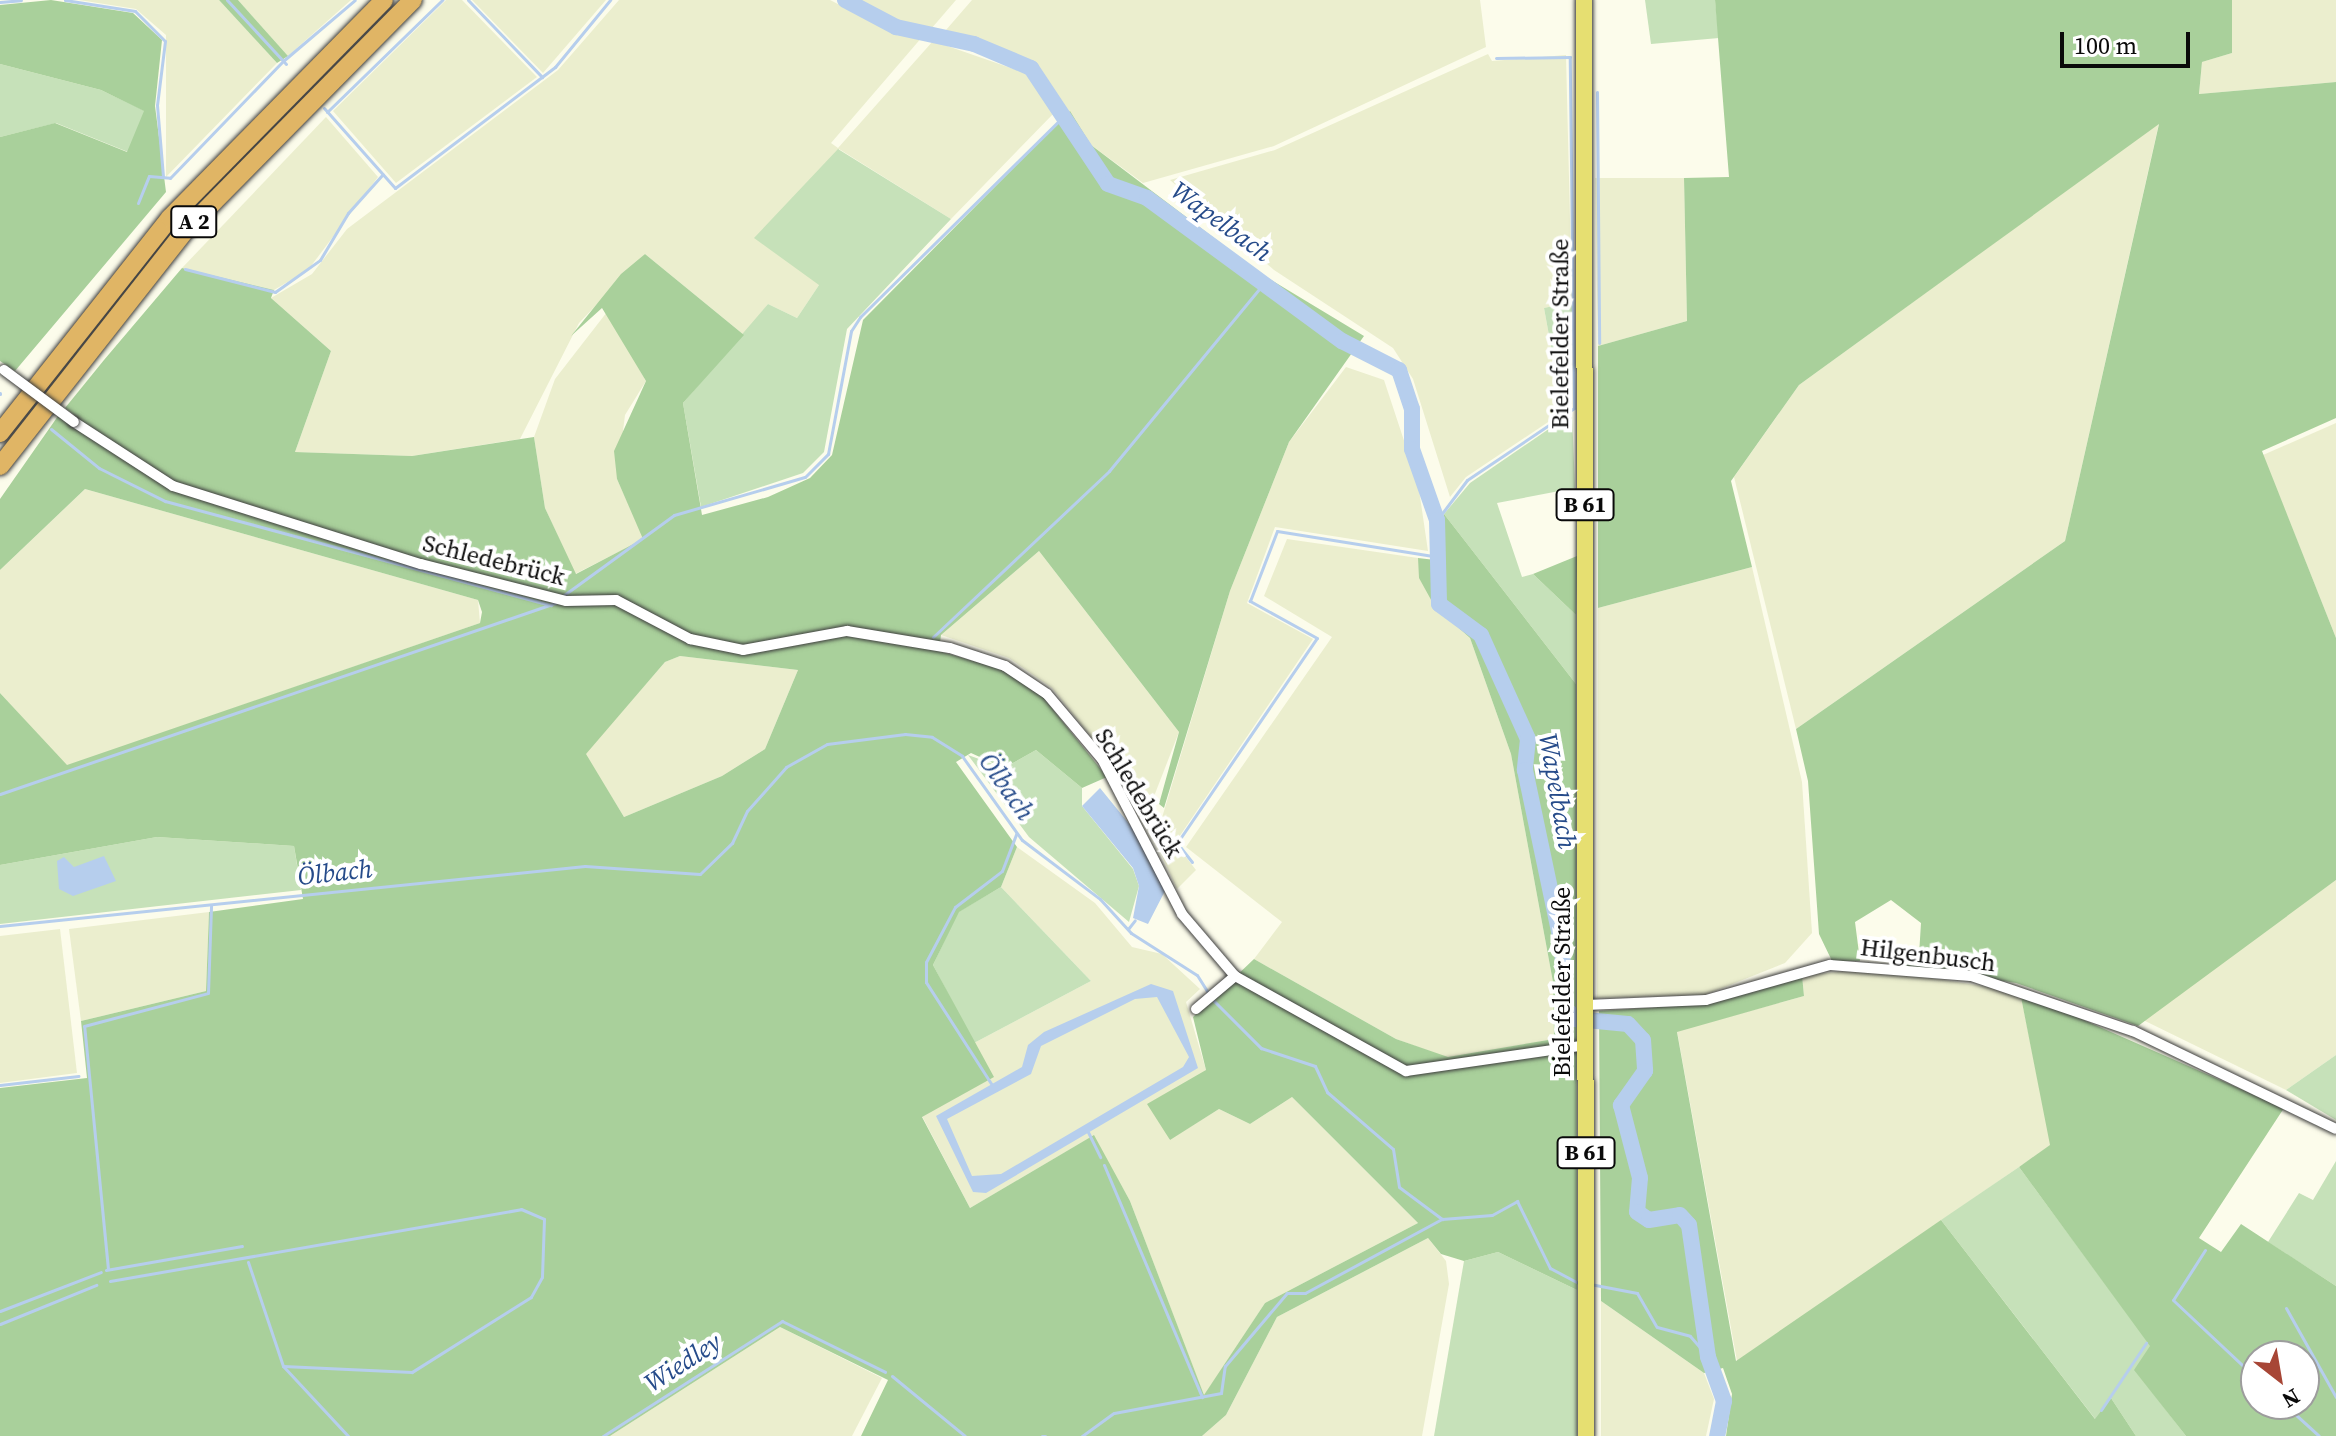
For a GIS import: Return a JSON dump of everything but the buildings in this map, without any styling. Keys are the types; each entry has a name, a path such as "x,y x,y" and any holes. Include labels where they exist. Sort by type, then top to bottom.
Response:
{"highway":[{"name":"A 2","path":"0,433 170,218 384,0"},
{"name":"A 2","path":"0,466 186,230 413,0"}],"main road":[{"name":"Bielefelder Straße","path":"1584,0 1586,1436"}],"street":[{"name":"Schledebrück","path":"2,368 74,422 173,486 421,564 566,601 616,600 690,639 765,648 847,631 950,648 1005,666 1047,694 1102,759 1182,914 1235,976 1406,1071 1586,1038"},
{"name":"Hilgenbusch","path":"1586,1008 1706,1000 1830,965 1971,976 2133,1031 2336,1129"},
{"path":"1196,1009 1235,976"}],"green space":[{"path":"51,0 133,13 162,40 155,106 166,192 15,371 0,361 0,137 55,123 127,152 144,111 101,90 0,64 0,5"},
{"path":"79,0 219,0 277,63 166,177 166,35 136,9"},
{"path":"219,0 238,0 288,56 277,63"},
{"path":"238,0 351,0 288,56"},
{"path":"446,0 462,0 537,77 396,183 333,111"},
{"path":"472,0 606,0 543,73"},
{"path":"619,0 830,0 895,33 923,36 831,143 838,148 933,41 1025,73 1054,113 951,219 839,149 819,285 797,318 768,304 744,335 645,254 579,323 520,439 412,456 295,452 331,351 271,298 312,274 347,229 558,70"},
{"path":"860,0 956,0 931,29 904,25"},
{"path":"972,0 1480,0 1486,47 1274,146 1143,183 1091,145 1034,64 946,30"},
{"path":"1645,0 1715,0 1719,38 1651,44"},
{"path":"1715,0 2232,0 2232,53 2202,62 2199,94 2336,82 2336,418 2262,451 2336,638 2336,880 2138,1026 2016,983 1901,965 1902,954 1919,955 1921,923 1891,900 1855,922 1860,961 1832,961 1819,934 1808,781 1796,729 2065,541 2159,124 1799,385 1731,481 1752,567 1598,608 1598,346 1687,321 1684,178 1729,177"},
{"path":"2232,0 2336,0 2336,82 2199,94 2202,62 2232,53"},
{"path":"1488,54 1492,61 1566,55 1572,302 1544,308 1563,412 1466,477 1450,497 1413,379 1393,348 1274,270 1170,180 1275,150"},
{"path":"0,64 101,90 145,111 128,152 56,123 0,137"},
{"path":"1070,111 1091,145 1263,275 1364,336 1289,442 1230,591 1164,808 1159,804 1179,732 1039,551 941,635 939,651 1004,670 1043,697 1107,777 1082,788 1036,750 1004,768 971,753 956,762 1017,847 1001,887 959,912 933,965 994,1077 922,1117 970,1208 1094,1135 1130,1201 1204,1395 1265,1303 1418,1223 1292,1097 1250,1124 1219,1109 1170,1140 1147,1104 1206,1070 1193,1017 1254,959 1396,1039 1448,1057 1554,1039 1553,982 1511,754 1470,638 1435,607 1419,578 1418,558 1444,561 1444,514 1576,684 1577,1290 1498,1252 1464,1261 1441,1254 1428,1238 1277,1317 1226,1415 1202,1436 861,1436 888,1380 780,1327 610,1436 0,1436 0,1088 87,1078 81,1021 206,991 209,912 303,899 294,846 157,837 0,865 0,693 67,765 480,623 482,612 478,600 85,489 0,570 0,499 58,416 71,425 77,417 65,408 182,268 274,290 271,298 331,351 295,452 412,456 534,437 545,508 576,574 643,539 617,479 614,451 646,381 602,308 571,336 621,274 645,254 744,335 683,403 702,515 768,497 810,478 832,455 863,320","holes":["680,656 798,670 765,749 722,776 624,817 586,754 665,662"]},
{"path":"326,117 378,177 308,270 274,290 182,268"},
{"path":"2159,123 2065,541 1796,729 1734,477 1799,385"},
{"path":"838,149 951,219 847,329 824,452 803,473 701,507 683,403 768,304 797,318 819,285 754,238"},
{"path":"1595,178 1684,178 1687,321 1598,346"},
{"path":"1572,302 1572,317 1556,323 1570,408 1563,412 1544,308"},
{"path":"607,312 646,381 625,415 617,479 644,539 575,574 545,508 534,437 555,379"},
{"path":"1346,367 1384,380 1418,483 1428,551 1275,527 1247,603 1313,639 1175,843 1196,870 1177,889 1155,841 1230,591 1289,442"},
{"path":"1572,413 1575,488 1497,503 1522,577 1533,574 1576,615 1576,684 1444,514 1470,483"},
{"path":"2336,423 2336,638 2263,455"},
{"path":"85,489 478,600 480,623 67,766 0,693 0,570"},
{"path":"1287,539 1418,558 1435,607 1470,638 1511,754 1553,982 1554,1039 1448,1058 1396,1039 1254,959 1282,922 1186,847 1332,637 1264,596"},
{"path":"1039,551 1179,732 1144,822 1107,757 1052,688 1009,658 941,635"},
{"path":"1577,556 1576,615 1533,574"},
{"path":"1752,567 1802,782 1812,933 1785,963 1705,995 1597,998 1598,608"},
{"path":"680,656 798,670 765,749 722,776 624,817 585,754 665,662"},
{"path":"1036,750 1082,788 1082,806 1133,869 1139,886 1129,922 1029,837 968,755 1004,768"},
{"path":"157,837 294,846 301,890 0,924 0,865"},
{"path":"1017,847 1095,903 1132,947 1162,954 1200,989 1186,1002 1206,1070 1169,1140 1219,1109 1250,1124 1292,1097 1418,1223 1265,1303 1204,1396 1130,1201 1093,1136 970,1208 922,1116 993,1077 974,1043 1091,981 1001,887"},
{"path":"2336,880 2336,1055 2286,1090 2141,1019"},
{"path":"1001,887 1091,981 974,1043 933,965 958,912"},
{"path":"209,912 206,991 81,1021 69,929"},
{"path":"60,929 77,1073 0,1083 0,936"},
{"path":"1874,969 2020,992 2051,1145 1737,1361 1677,1031 1804,996 1802,975"},
{"path":"1802,975 1804,996 1677,1032 1736,1361 1941,1220 2095,1419 2111,1398 2136,1436 1726,1436 1732,1394 1723,1368 1704,1373 1601,1301 1599,1011 1706,1004"},
{"path":"2020,992 2284,1108 2199,1238 2221,1252 2241,1224 2336,1286 2336,1436 2186,1436 2134,1370 2150,1346 2019,1167 2050,1145"},
{"path":"2336,1055 2336,1120 2286,1090"},
{"path":"2336,1161 2336,1286 2268,1242 2299,1193 2313,1200"},
{"path":"2019,1167 2151,1346 2135,1370 2186,1436 2136,1436 2111,1398 2096,1420 1941,1220"},
{"path":"1428,1238 1446,1261 1449,1284 1422,1436 1202,1436 1226,1415 1277,1317"},
{"path":"1498,1252 1577,1290 1577,1436 1434,1436 1464,1261"},
{"path":"1601,1301 1704,1373 1714,1399 1706,1436 1601,1436"},
{"path":"780,1327 882,1378 852,1436 610,1436"}],"water":[{"path":"1100,788 1135,831 1166,889 1148,924 1133,918 1139,886 1133,868 1082,806"},
{"path":"104,856 116,881 73,896 59,889 57,861 64,857 74,867"},
{"path":"1151,984 1173,991 1198,1068 986,1193 973,1192 936,1116 1022,1067 1028,1045 1044,1032","holes":["1157,997 1189,1057 1183,1067 1001,1174 972,1176 947,1119 1031,1074 1041,1046 1135,999"]}],"waterway":[{"path":"0,2 21,0"},
{"path":"65,0 135,11 165,41 157,105 163,177"},
{"path":"227,0 286,64"},
{"path":"138,203 149,176 170,178 283,61 355,0"},
{"path":"327,112 442,0"},
{"path":"468,0 542,77"},
{"path":"324,108 395,188 555,67 610,0"},
{"name":"Wapelbach","path":"845,0 896,27 974,44 1031,68 1108,184 1147,198 1342,341 1399,370 1412,409 1412,449 1437,520 1439,604 1481,635 1528,739 1525,770 1562,945 1565,1008 1576,1019 1628,1024 1643,1040 1645,1071 1621,1105 1640,1178 1637,1212 1649,1220 1680,1215 1689,1225 1708,1357 1724,1401 1717,1436"},
{"path":"1437,520 1467,480 1574,408 1570,57 1496,58"},
{"path":"1597,92 1599,343"},
{"path":"564,595 674,515 805,477 828,454 851,331 860,317 1063,117"},
{"path":"185,269 275,292 320,260 348,213 383,174"},
{"path":"933,637 1109,471 1263,284"},
{"path":"51,429 99,468 165,501 551,605"},
{"path":"1192,862 1177,843 1317,638 1250,601 1277,531 1439,557"},
{"path":"0,794 555,603"},
{"name":"Ölbach","path":"0,926 585,866 700,874 732,843 747,811 786,767 827,744 905,734 932,737 962,756 1022,840 1100,899 1131,933 1197,975 1209,994"},
{"path":"992,1085 926,982 926,962 955,907 1002,871 1016,834"},
{"path":"108,1269 84,1026 208,993 211,906"},
{"path":"1128,929 1135,920"},
{"name":"Ölbach","path":"1213,1000 1261,1048 1315,1066 1327,1092 1393,1149 1399,1187 1442,1219 1492,1215 1517,1201 1550,1268 1578,1283"},
{"path":"0,1085 78,1076"},
{"path":"1088,1132 1100,1157"},
{"path":"1104,1165 1202,1397"},
{"path":"110,1281 521,1209 544,1219 542,1277 531,1297 412,1372 283,1366"},
{"path":"1082,1436 1114,1413 1221,1393 1225,1366 1287,1293 1305,1293 1442,1219"},
{"path":"106,1270 242,1246"},
{"path":"2205,1250 2173,1300 2240,1363"},
{"path":"248,1262 283,1366 348,1436"},
{"path":"0,1311 101,1272"},
{"name":"Ölbach","path":"1590,1284 1637,1293 1657,1327 1690,1336 1708,1357"},
{"path":"0,1324 96,1285"},
{"path":"2286,1308 2336,1397"},
{"name":"Wiedley","path":"603,1436 782,1321 885,1372"},
{"path":"2101,1410 2146,1343"},
{"path":"892,1376 965,1436"},
{"path":"2302,1420 2319,1436"}]}
